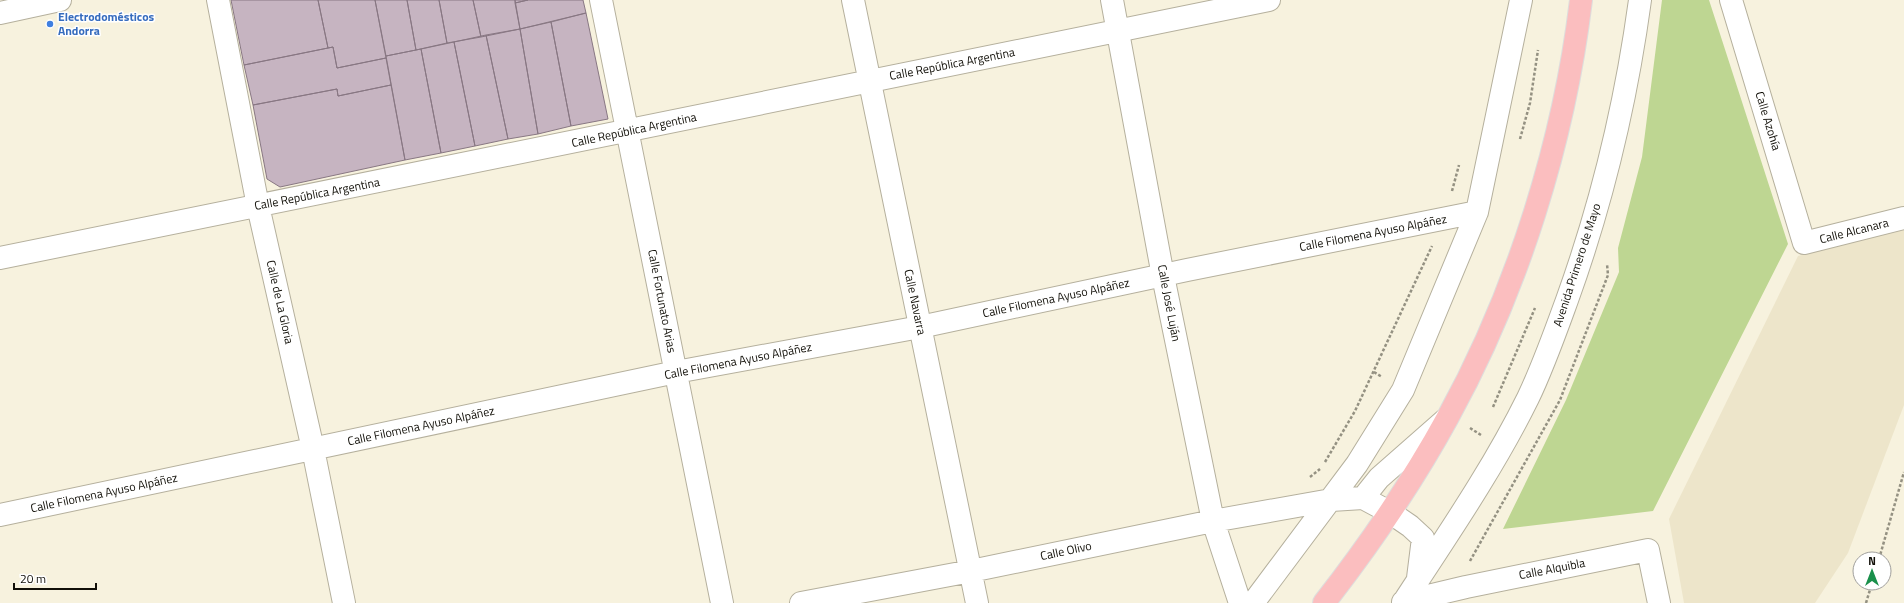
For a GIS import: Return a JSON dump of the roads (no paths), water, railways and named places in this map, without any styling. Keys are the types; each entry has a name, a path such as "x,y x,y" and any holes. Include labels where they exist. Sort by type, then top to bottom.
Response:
{"main road":[{"path":"1324,603 1391,513 1449,416 1490,332 1536,207 1567,88 1581,0"}],"street":[{"path":"0,13 60,0"},
{"name":"Calle de La Gloria","path":"218,0 258,206 313,449 344,603"},
{"name":"Calle Fortunato Arias","path":"601,0 722,603"},
{"name":"Calle Navarra","path":"853,0 977,603"},
{"name":"Calle José Luján","path":"1112,0 1163,276 1213,521 1240,603"},
{"name":"Calle República Argentina","path":"0,258 628,131 869,80 1269,0"},
{"path":"1254,603 1357,464 1403,390 1477,212 1521,0"},
{"name":"Avenida Primero de Mayo","path":"1403,603 1501,447 1528,397 1555,333 1583,255 1610,162 1626,92 1640,0"},
{"name":"Calle Azohía","path":"1731,0 1804,243"},
{"name":"Calle Filomena Ayuso Alpáñez","path":"0,515 676,372 920,327 1477,212"},
{"name":"Calle Alcanara","path":"1804,243 1904,218"},
{"path":"1363,498 1379,478 1449,416"},
{"path":"1331,500 1363,498 1391,513 1410,526 1423,538"},
{"name":"Calle Olivo","path":"801,603 971,572 1213,521 1331,500"},
{"name":"Avenida Primero de Mayo","path":"1418,578 1423,538 1462,511"},
{"name":"Calle Alquibla","path":"1403,603 1467,595 1648,550 1659,603"}],"place":[{"name":"Electrodomésticos Andorra","path":"50,24"}]}
